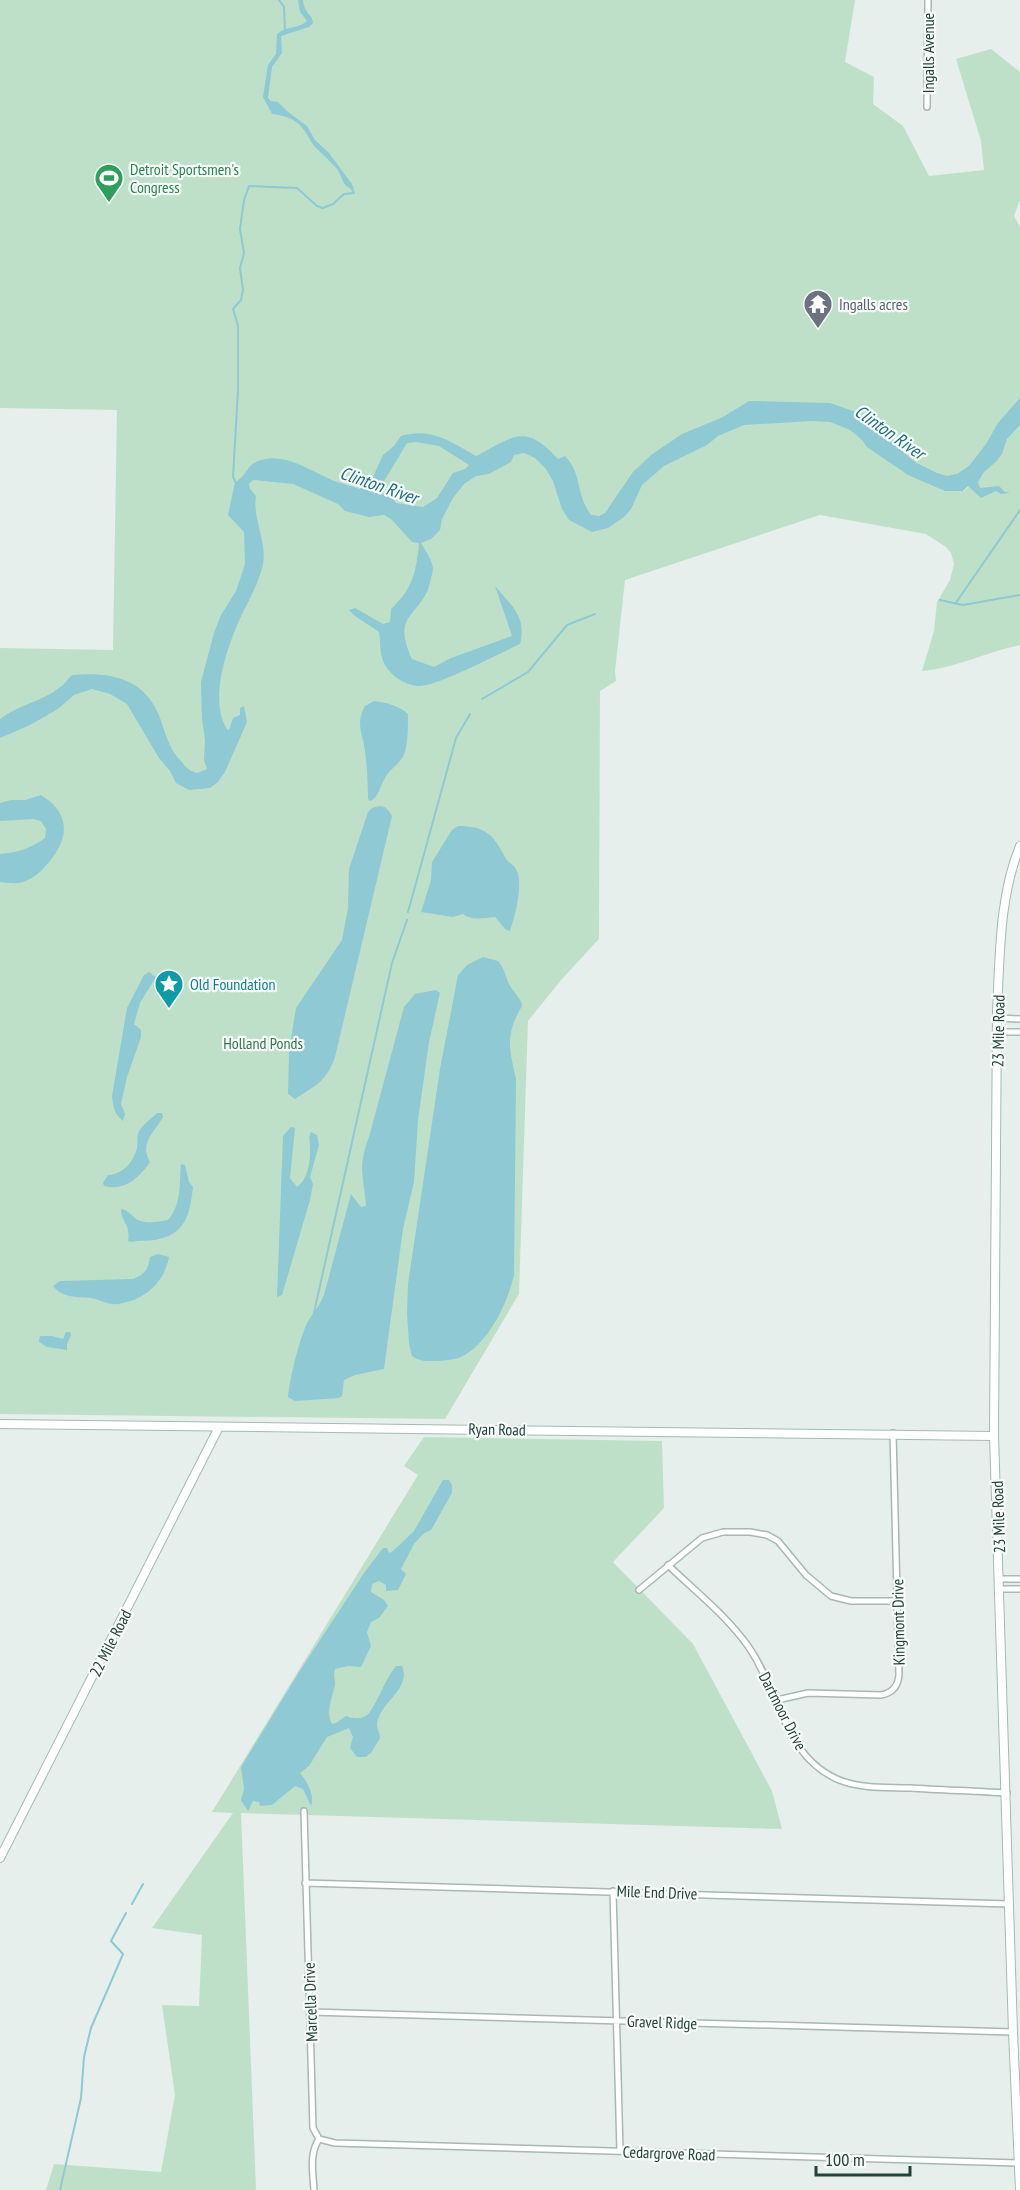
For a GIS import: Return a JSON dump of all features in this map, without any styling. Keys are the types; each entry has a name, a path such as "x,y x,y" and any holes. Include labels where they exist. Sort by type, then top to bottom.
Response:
{"street":[{"name":"Ingalls Avenue","path":"927,107 928,0"},
{"name":"23 Mile Road","path":"1020,846 1008,882 1001,942 997,1018 994,1436 1020,2190"},
{"path":"997,1018 1020,1019"},
{"path":"997,1032 1020,1032"},
{"name":"Ryan Road","path":"0,1424 994,1436"},
{"name":"22 Mile Road","path":"0,1858 219,1427"},
{"name":"Kingmont Drive","path":"777,1700 808,1693 881,1695 892,1692 897,1684 899,1675 893,1433"},
{"path":"639,1590 706,1536 723,1532 759,1533 767,1534 778,1541 806,1575 831,1596 851,1601 897,1600"},
{"name":"Dartmoor Drive","path":"668,1565 736,1629 754,1654 777,1700 789,1731 799,1748 817,1767 842,1781 857,1785 1007,1793"},
{"path":"1000,1579 1020,1579"},
{"path":"1001,1589 1020,1589"},
{"name":"Marcella Drive","path":"304,1811 313,2128 319,2139 312,2159 314,2190"},
{"name":"Mile End Drive","path":"305,1882 1009,1904"},
{"path":"613,1891 620,2151"},
{"name":"Gravel Ridge","path":"310,2012 1013,2032"},
{"name":"Cedargrove Road","path":"319,2139 335,2143 1019,2163"}],"green space":[{"name":"Holland Ponds","path":"0,0 855,0 845,62 874,77 873,104 903,126 929,176 984,170 981,141 956,59 991,49 1020,72 1020,200 1014,216 1020,227 1020,414 980,464 943,491 964,491 997,461 1007,438 1020,425 1020,645 947,667 922,671 934,631 937,602 950,580 954,564 951,553 926,534 820,515 625,580 615,671 616,681 600,691 599,939 561,980 528,1021 519,1294 445,1419 0,1414 0,648 113,650 117,410 0,408"},
{"path":"424,1437 662,1441 664,1508 613,1562 693,1644 772,1791 782,1829 241,1813 256,2190 46,2190 54,2164 161,2172 175,2095 162,2005 199,2006 202,1935 152,1928 233,1813 212,1812 418,1475 404,1466"}],"water":[{"path":"298,0 303,0 313,23 309,27 281,36 282,53 272,67 268,98 278,102 307,126 315,140 329,153 354,189 347,187 337,169 314,146 301,126 289,118 272,114 263,97 268,65 276,54 277,34 307,21 300,12"},
{"path":"1020,398 1020,425 1007,439 997,461 984,472 978,482 980,488 999,486 1008,493 1001,494 996,491 981,498 968,486 963,491 945,491 908,475 867,447 850,430 830,422 744,425 718,436 707,445 664,466 642,485 631,509 624,517 608,528 592,532 569,520 562,509 553,481 546,469 535,458 524,453 514,455 511,462 489,474 476,476 464,484 453,498 442,519 440,530 431,539 421,543 431,561 433,571 428,591 406,622 404,631 412,659 434,667 451,658 512,636 495,586 516,612 521,626 520,644 438,682 417,686 402,681 390,672 382,659 379,632 349,610 355,608 383,624 390,622 391,609 409,587 412,579 419,543 412,542 392,520 384,515 369,517 345,511 338,504 293,484 253,480 249,484 256,496 256,514 264,559 257,582 224,661 219,691 219,705 227,729 229,730 233,718 240,715 240,708 244,706 247,722 225,772 218,782 210,788 189,790 176,783 127,704 110,694 92,689 74,695 58,709 0,738 0,719 14,710 52,693 72,675 100,675 125,680 136,686 154,705 176,756 191,771 197,773 207,769 204,760 201,682 214,633 221,615 236,591 245,564 244,532 228,515 235,482 258,461 278,459 288,461 334,481 360,489 372,479 383,455 401,436 431,434 476,456 518,436 527,437 547,447 558,459 565,456 577,477 586,507 591,515 599,516 605,513 633,472 651,455 682,434 723,417 749,401 830,403 856,412 915,462 947,476 957,474 969,466 998,423","holes":["416,442 439,446 469,465 453,473 437,498 423,507 396,503 391,496 375,490 375,486 383,483 407,443"]},
{"path":"374,701 401,708 408,714 408,728 403,756 387,774 379,791 370,801 360,718 365,706"},
{"path":"41,795 51,802 62,818 64,826 61,844 49,862 34,876 21,883 0,882 0,854 34,845 45,838 46,829 41,821 33,819 0,821 0,803 25,800"},
{"path":"379,806 387,809 392,816 335,1057 324,1078 295,1099 288,1094 289,1051 296,1008 342,940 348,908 349,869 368,812"},
{"path":"458,826 467,826 487,833 516,869 519,877 519,893 510,931 506,930 495,917 474,918 463,914 453,917 421,912 431,880 432,862 452,830"},
{"path":"483,957 498,961 522,1006 513,1025 510,1042 516,1079 514,1275 502,1310 488,1333 471,1351 459,1358 424,1361 412,1356 409,1344 408,1284 440,1069 458,975 467,965"},
{"path":"149,972 156,977 140,1003 134,1024 141,1030 141,1037 127,1077 121,1104 125,1114 123,1121 116,1113 112,1096 127,1008 144,975"},
{"path":"436,990 440,993 429,1042 418,1120 414,1182 403,1229 384,1369 355,1375 344,1380 342,1396 339,1398 295,1401 288,1397 298,1349 307,1323 324,1295 351,1194 361,1207 366,1206 362,1172 363,1157 404,1007 415,994"},
{"path":"157,1113 162,1113 163,1117 147,1144 147,1155 150,1162 146,1168 125,1185 104,1186 103,1183 108,1175 123,1170 130,1163 137,1148 139,1131"},
{"path":"291,1127 295,1128 290,1178 297,1187 301,1184 308,1169 311,1132 317,1135 319,1145 310,1177 313,1184 310,1200 282,1295 277,1297 283,1136"},
{"path":"181,1164 185,1165 189,1182 193,1187 188,1214 180,1228 174,1233 155,1240 128,1241 128,1230 121,1209 141,1221 168,1220 178,1201"},
{"path":"158,1254 169,1257 163,1275 152,1289 128,1302 111,1304 70,1296 61,1293 53,1286 60,1281 133,1279 145,1271 150,1257"},
{"path":"66,1332 70,1332 71,1335 67,1350 47,1347 39,1342 40,1336 63,1339"},
{"path":"443,1480 449,1480 452,1493 431,1530 423,1534 414,1544 401,1569 406,1574 398,1590 386,1591 386,1585 379,1581 372,1584 371,1592 384,1600 388,1606 379,1618 371,1622 367,1632 371,1646 361,1667 348,1666 334,1671 335,1684 329,1709 332,1724 346,1716 358,1718 367,1715 396,1666 402,1666 404,1674 399,1689 379,1717 377,1725 380,1738 371,1753 366,1757 357,1757 350,1748 353,1737 349,1728 327,1737 309,1766 300,1773 311,1793 311,1806 303,1789 295,1786 272,1805 260,1806 259,1802 253,1801 248,1811 241,1800 244,1789 241,1767 301,1669 364,1573 383,1548 387,1548 389,1553 393,1551 414,1531"}],"waterway":[{"path":"279,0 284,7 285,31"},
{"path":"236,483 233,477 238,390 238,326 233,309 241,300 243,290 240,268 244,253 240,229 244,200 249,186 297,188 317,206 323,208 333,204 344,194 354,193 351,187"},
{"path":"955,604 1020,510"},
{"path":"940,600 963,605 1020,595"},
{"path":"482,699 528,672 567,625 595,614"},
{"path":"408,912 456,738 470,714"},
{"path":"313,1317 392,963 407,920"},
{"path":"132,1904 143,1884"},
{"path":"60,2190 81,2098 84,2057 91,2028 123,1954 111,1941 126,1913"}],"place":[{"name":"Detroit Sportsmen's Congress","path":"109,204"},
{"name":"Ingalls acres","path":"818,330"},
{"name":"Old Foundation","path":"169,1010"}],"water label":[{"name":"Clinton River","path":"890,432"},
{"name":"Clinton River","path":"379,485"}]}
